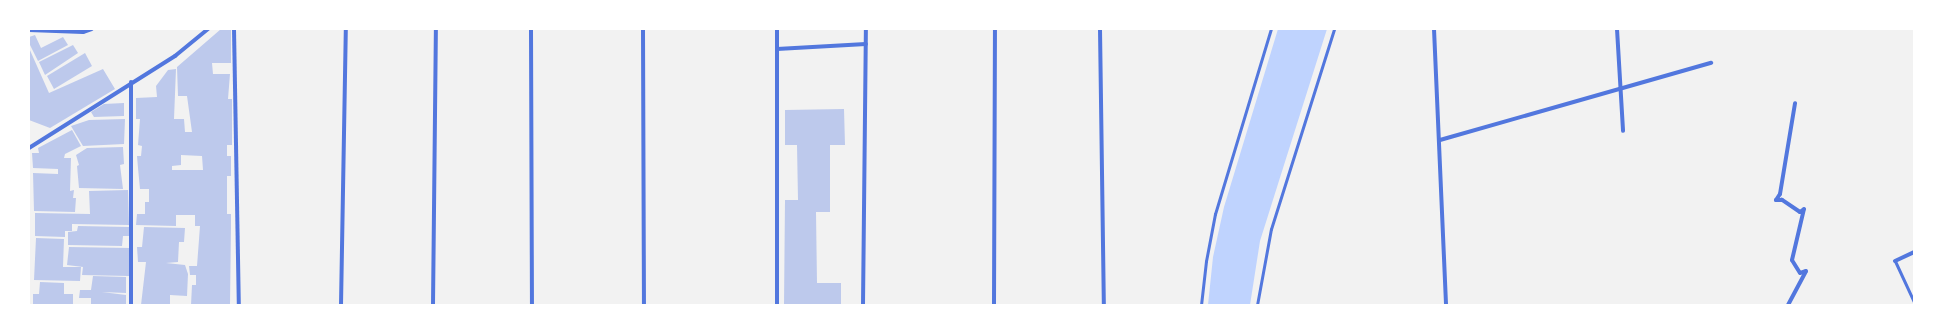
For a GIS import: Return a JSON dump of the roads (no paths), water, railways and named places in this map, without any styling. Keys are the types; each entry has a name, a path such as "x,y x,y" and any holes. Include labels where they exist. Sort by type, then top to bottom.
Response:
{"street":[{"path":"29,30 83,32 92,29"},
{"path":"29,148 175,56 208,29"},
{"path":"234,29 239,305"},
{"path":"341,305 346,29"},
{"path":"434,305 436,29"},
{"path":"531,29 532,305"},
{"path":"643,29 644,305"},
{"path":"777,29 777,305"},
{"path":"863,305 866,29"},
{"path":"994,305 995,29"},
{"path":"1100,29 1104,305"},
{"path":"1434,29 1446,305"},
{"path":"1617,29 1623,131"},
{"path":"777,49 866,44"},
{"path":"1440,140 1711,64"},
{"path":"131,305 132,82"},
{"path":"1788,305 1806,270 1800,273 1792,260 1804,210 1800,212 1782,200 1776,200 1780,194 1795,103"},
{"path":"1894,261 1914,252"}],"lane":[{"path":"1201,305 1206,261 1215,214 1271,29"},
{"path":"1257,305 1271,229 1334,29"},
{"path":"1894,261 1914,302"}],"water":[{"path":"1278,29 1327,29 1260,241 1250,305 1208,305 1213,257 1224,207"}]}
